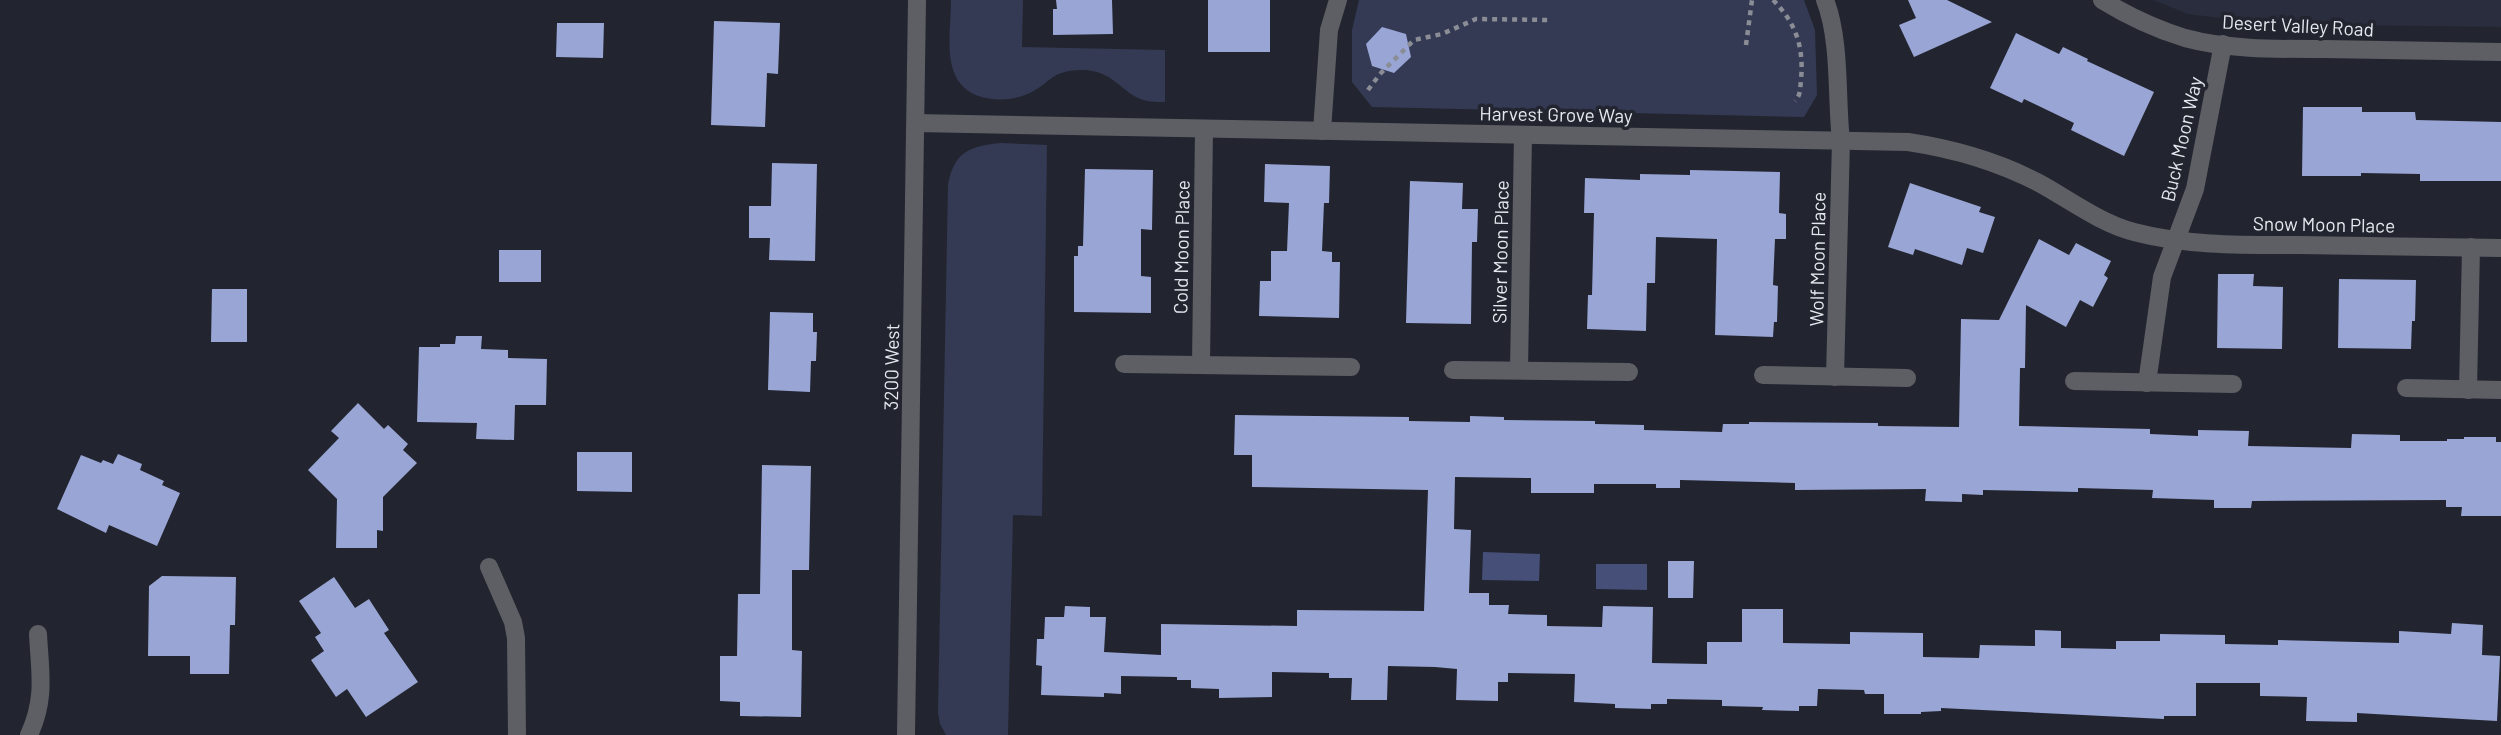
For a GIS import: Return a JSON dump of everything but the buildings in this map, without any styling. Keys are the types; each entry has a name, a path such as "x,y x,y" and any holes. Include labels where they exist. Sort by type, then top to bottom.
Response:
{"street":[{"name":"3200 West","path":"906,735 917,0"},
{"path":"1322,131 1329,30 1338,0"},
{"name":"Wolf Moon Place","path":"1825,0 1835,32 1841,141 1836,377"},
{"name":"Desert Valley Road","path":"2102,0 2129,16 2162,30 2186,38 2223,44 2278,48 2501,52"},
{"name":"Buck Moon Way","path":"2147,383 2162,277 2194,189 2223,44"},
{"name":"Harvest Grove Way","path":"916,122 1908,142 1975,155 2008,168 2108,223 2129,231 2176,241"},
{"name":"Cold Moon Place","path":"1201,365 1204,129"},
{"name":"Silver Moon Place","path":"1519,370 1523,135"},
{"name":"Snow Moon Place","path":"2176,241 2501,248"},
{"path":"2468,390 2471,247"},
{"path":"1124,364 1351,367"},
{"path":"1453,370 1629,372"},
{"path":"1763,375 1907,379"},
{"path":"2074,381 2233,384"},
{"path":"2406,388 2501,390"},
{"path":"489,567 513,622 516,638 517,735"},
{"path":"29,735 37,719 41,697 38,634"}],"path":[{"path":"1746,45 1752,0"},
{"path":"1773,0 1786,13 1796,29 1800,45 1800,87 1799,97 1795,100"},
{"path":"1368,90 1380,74 1415,40 1441,34 1476,19 1550,20"}],"shaded area":[{"path":"951,0 1023,0 1022,47 1165,50 1165,102 1143,100 1101,73 1082,70 1062,73 1033,91 1015,98 987,98 968,91 959,82 950,57"},
{"path":"1359,0 1804,0 1815,30 1817,95 1804,117 1372,107 1352,82 1352,30"},
{"path":"2153,0 2501,0 2501,27 2268,24 2188,14"},
{"path":"1001,143 1047,145 1042,516 1013,515 1008,735 946,735 938,713 948,185 955,165 965,152"},
{"path":"1483,552 1540,554 1539,581 1482,580"},
{"path":"1596,564 1647,564 1647,590 1596,589"}]}
